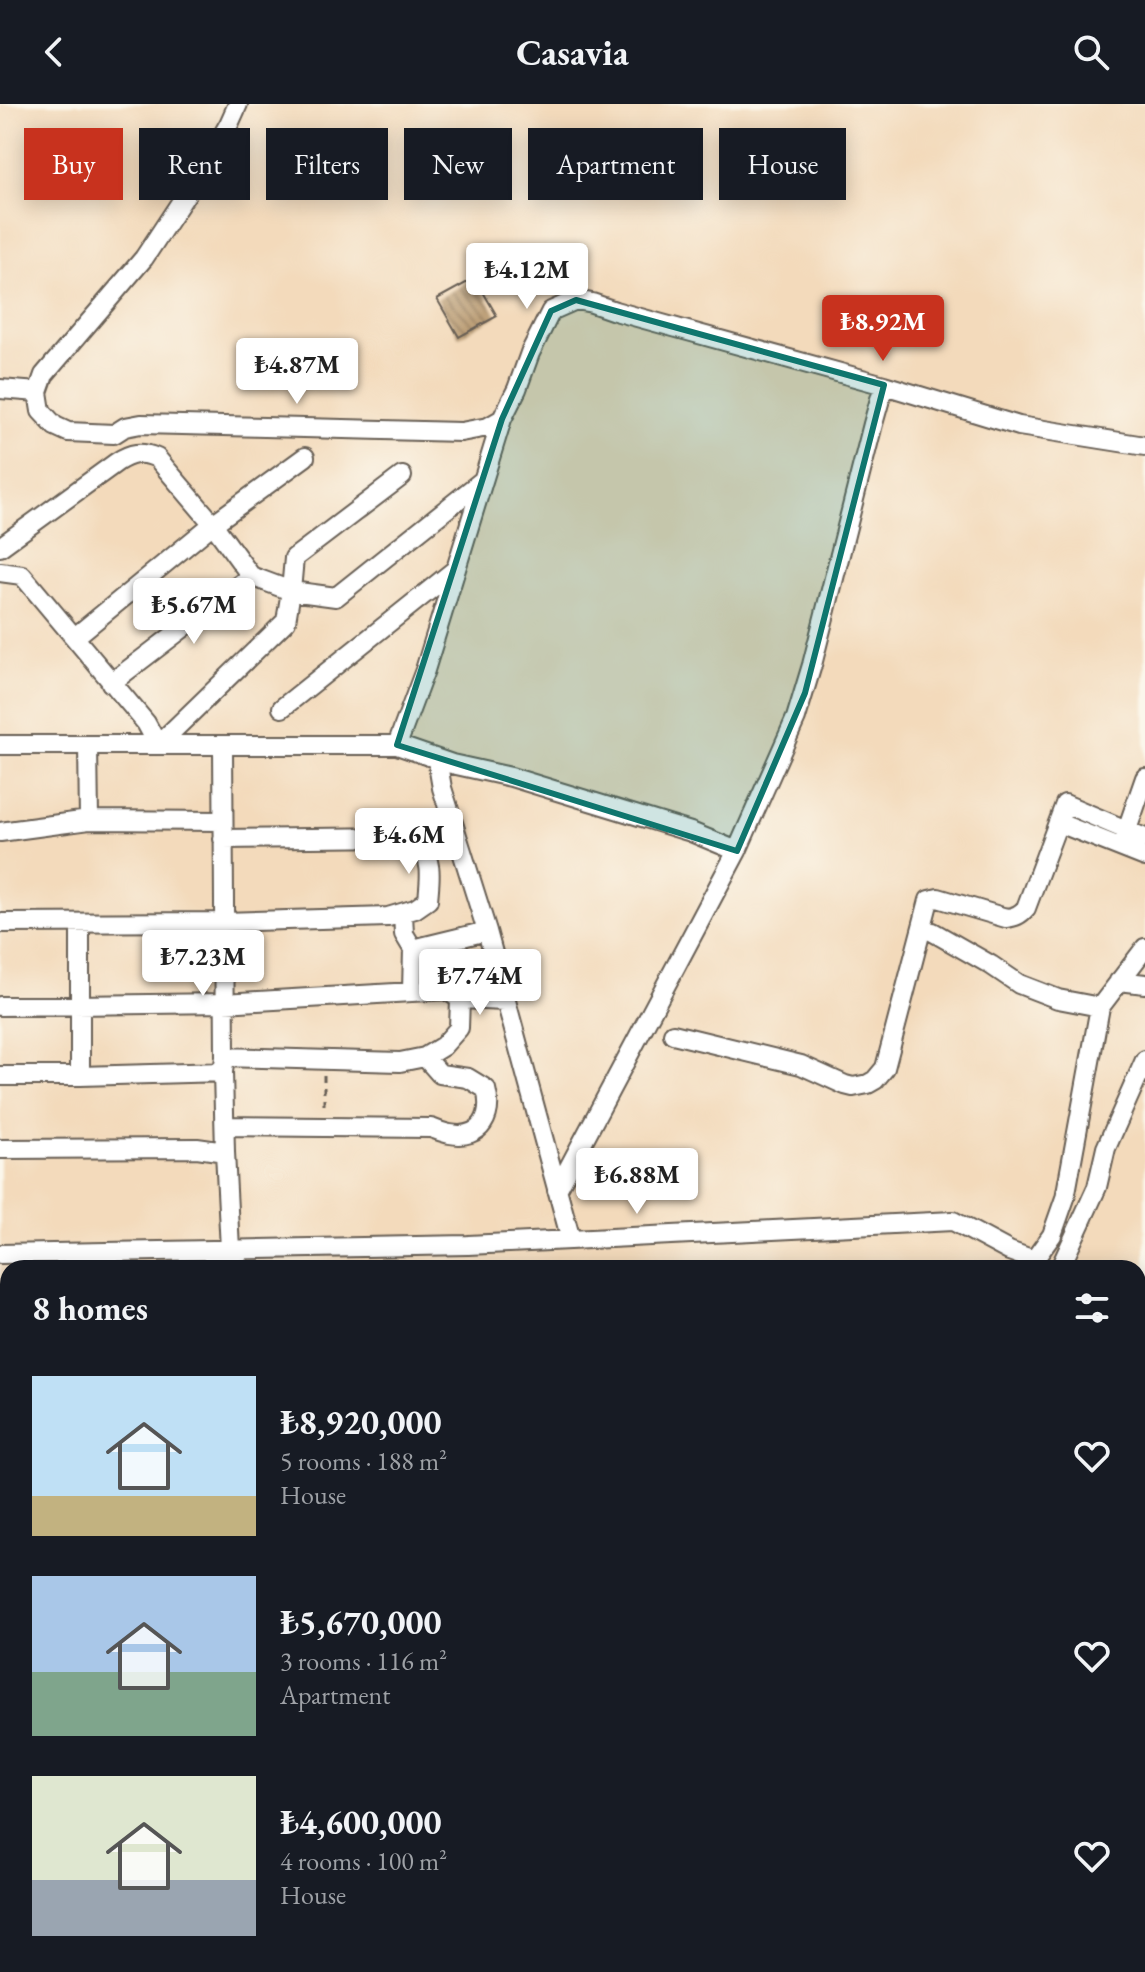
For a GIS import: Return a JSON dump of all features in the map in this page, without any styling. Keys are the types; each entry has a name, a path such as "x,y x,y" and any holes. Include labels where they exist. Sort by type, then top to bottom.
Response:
{"street":[{"path":"238,104 206,164 144,258 44,375 38,392 41,411 55,426 68,432 114,434 125,427 141,424 461,432 488,427 502,419"},
{"path":"397,745 425,670 502,419 551,311 576,300 884,385 1019,426 1145,446"},
{"path":"557,1190 737,851 796,718 884,385"},
{"path":"0,389 38,392"},
{"path":"0,547 130,454 146,454 157,458 213,524 251,576 291,591 336,597 483,480"},
{"path":"75,637 213,524 305,457"},
{"path":"158,745 286,621 294,558 402,476"},
{"path":"282,708 456,569"},
{"path":"0,572 22,575 146,723 158,745"},
{"path":"111,683 251,576"},
{"path":"0,745 397,745 691,832 737,851"},
{"path":"88,745 89,820"},
{"path":"223,745 225,1152 230,1249 236,1260"},
{"path":"437,759 442,788 487,931 571,1240"},
{"path":"1123,839 1145,778"},
{"path":"673,1034 801,1065 845,1085 868,1084 885,1068 929,900 938,898 1006,918 1017,916 1026,908 1065,804 1123,839 1145,857"},
{"path":"0,832 89,820 223,830 397,837 420,843 429,858 428,900 415,909 388,917 224,922 0,923"},
{"path":"1123,839 1145,838"},
{"path":"403,913 404,934 413,949 412,991"},
{"path":"80,923 80,1076"},
{"path":"413,949 487,931"},
{"path":"933,932 1019,984 1058,999 1100,1007"},
{"path":"1034,1260 1052,1235 1065,1198 1100,1007 1145,948"},
{"path":"1119,981 1145,984"},
{"path":"0,1006 224,1003 446,990 460,999 505,1001"},
{"path":"0,1076 80,1076 324,1060 400,1062 425,1057 443,1046 459,1028 460,999"},
{"path":"225,1126 431,1128 452,1135 477,1130 486,1118 490,1102 486,1089 468,1078 440,1074 425,1057"},
{"path":"1064,1260 1097,1187 1106,1148 1145,1060"},
{"path":"0,1149 197,1148 225,1152"},
{"path":"0,1254 468,1245 953,1221 1024,1260"}],"path":[{"path":"324,1060 325,1127"}],"highlighted area":[{"path":"576,300 592,303 884,385 805,693 737,851 397,745 502,419 551,311"}],"building":[{"path":"475,278 497,316 459,337 437,299"}]}
